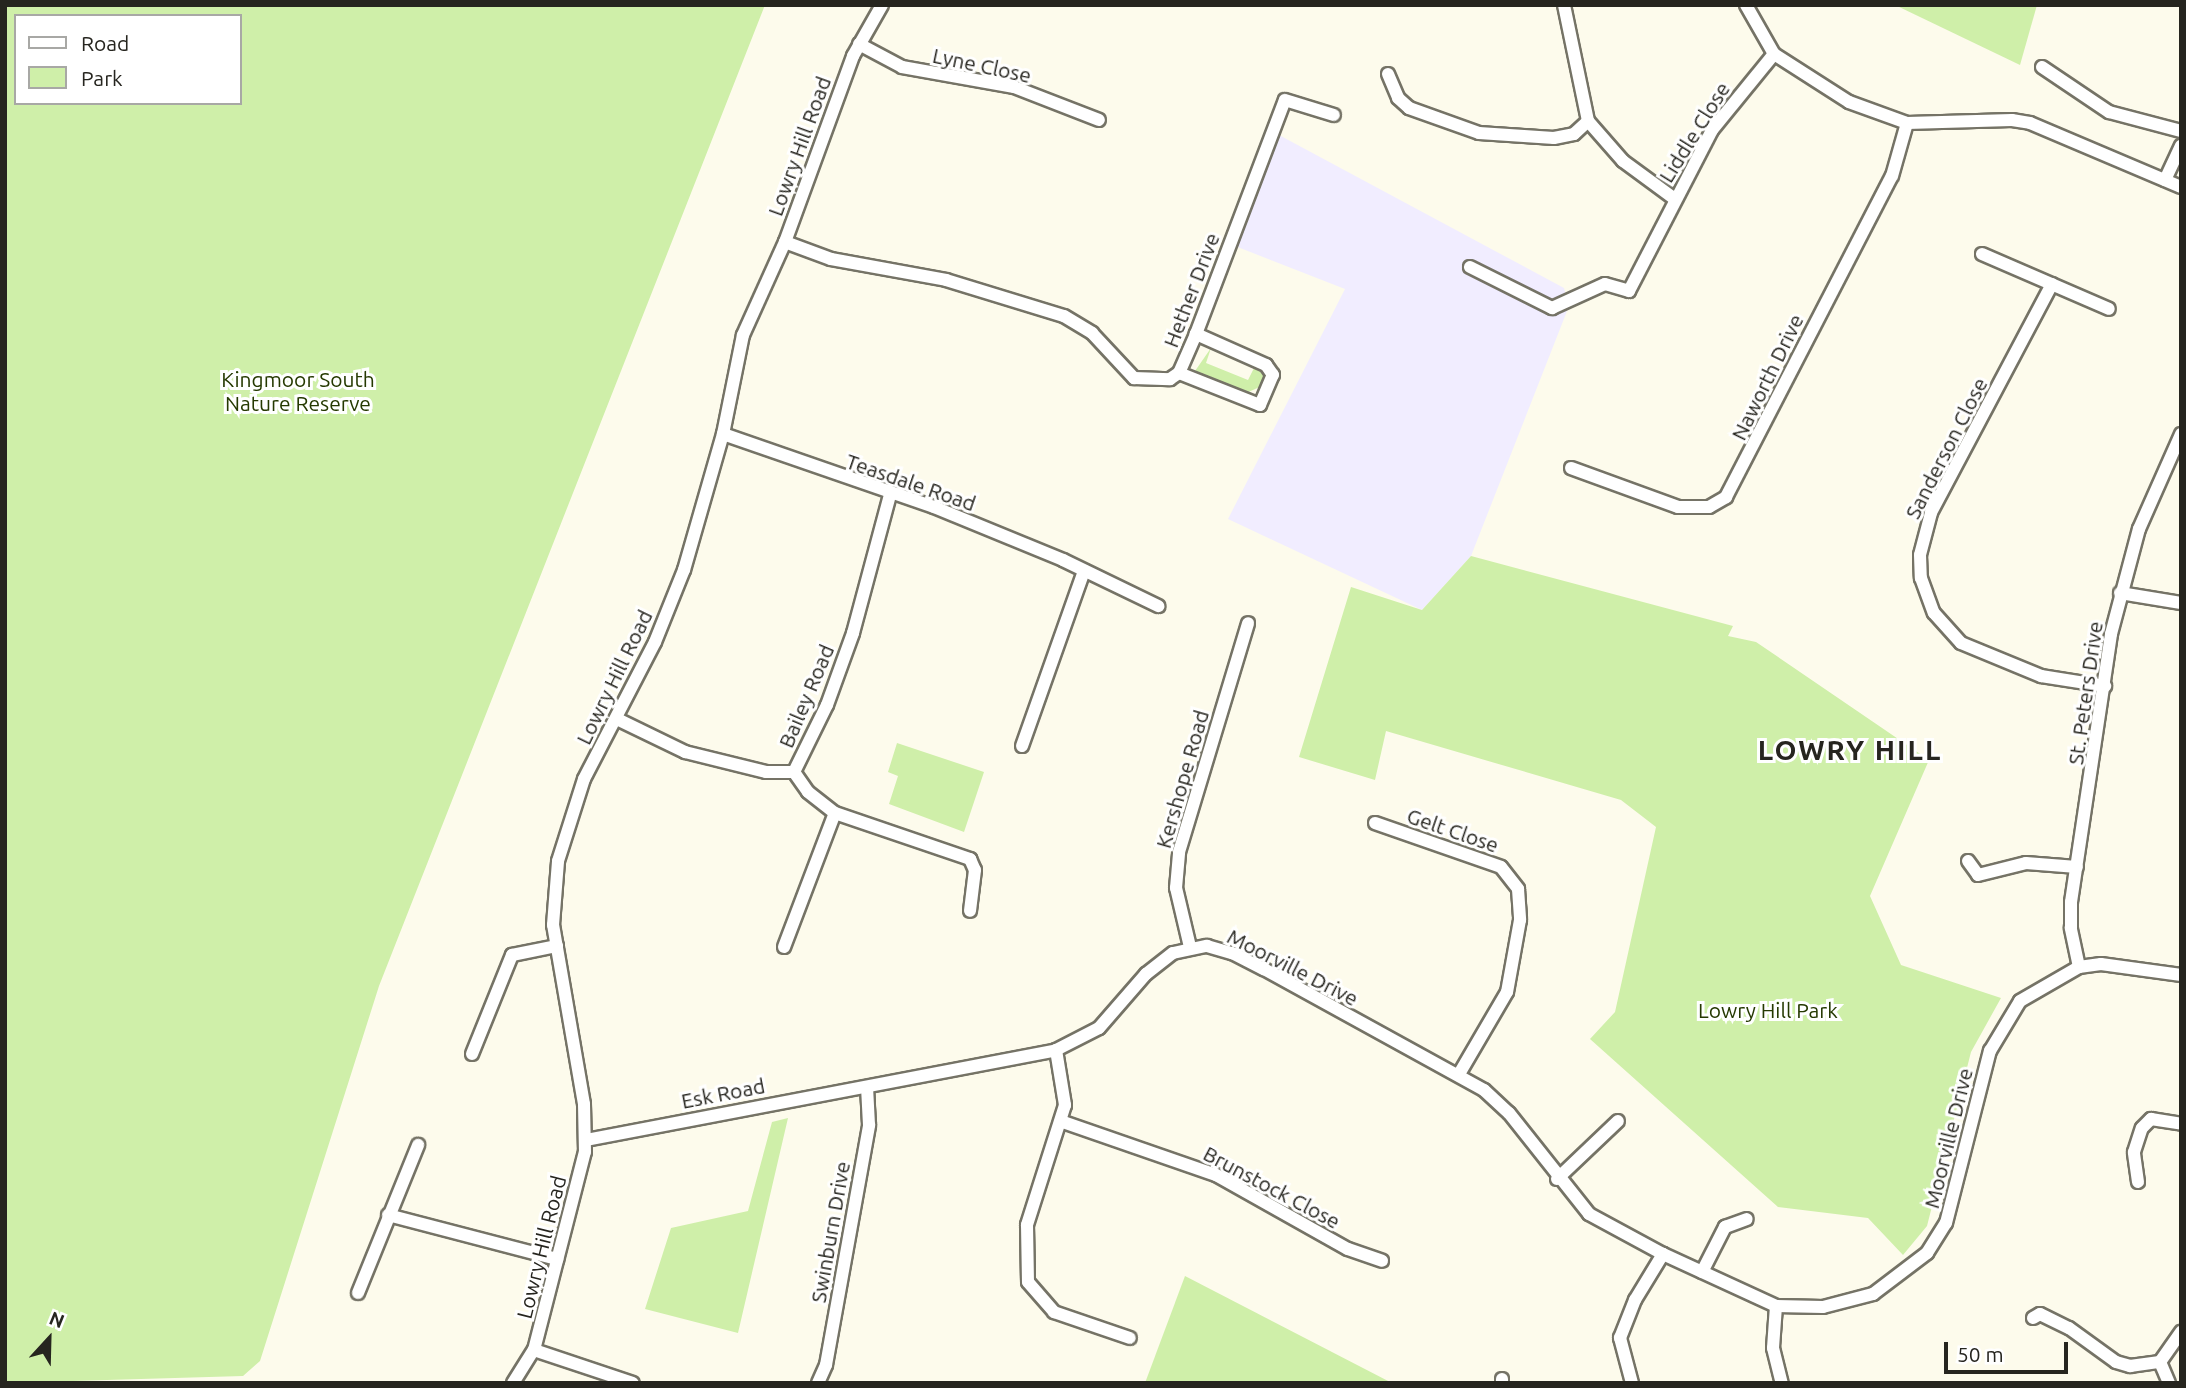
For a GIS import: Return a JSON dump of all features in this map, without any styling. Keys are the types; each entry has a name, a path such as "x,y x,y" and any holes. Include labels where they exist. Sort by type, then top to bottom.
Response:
{"street":[{"name":"Lowry Hill Road","path":"513,1383 534,1350 586,1140 584,1104 553,925 558,861 584,779 617,719 684,570 723,434 743,335 785,242 859,44 882,5"},
{"name":"Liddle Close","path":"1564,5 1588,121 1623,161 1675,199"},
{"path":"1746,5 1774,54 1849,102 1907,123 2012,120 2030,123 2181,187"},
{"name":"Lyne Close","path":"859,44 902,67 1014,87 1099,120"},
{"name":"Liddle Close","path":"1470,267 1552,308 1605,284 1629,291 1712,130 1774,54"},
{"path":"2042,67 2109,112 2181,131"},
{"path":"1388,74 1388,90 1409,108 1479,133 1554,138 1574,134 1588,121"},
{"name":"Hether Drive","path":"785,242 831,259 946,280 1064,316 1091,333 1134,379 1157,382 1179,373 1285,100 1334,115"},
{"name":"Naworth Drive","path":"1571,468 1678,507 1709,507 1726,497 1892,176 1907,123"},
{"path":"2165,180 2181,145"},
{"path":"1982,254 2109,309"},
{"name":"Sanderson Close","path":"2052,284 1931,513 1920,555 1921,578 1934,612 1961,643 2041,676 2105,686"},
{"path":"1179,373 1260,405 1273,375 1266,365 1235,354 1196,334"},
{"name":"Teasdale Road","path":"723,434 890,495 934,507 1158,606"},
{"name":"St. Peters Drive","path":"2079,967 2071,928 2077,867 2120,593 2150,497 2181,434"},
{"name":"Bailey Road","path":"617,719 685,752 766,772 794,772 827,705 853,633 890,495"},
{"path":"1021,746 1084,571"},
{"path":"2120,593 2181,603"},
{"name":"Kershope Road","path":"1190,947 1176,888 1179,852 1248,623"},
{"path":"794,772 808,792 835,813 970,859 975,870 970,911"},
{"path":"784,947 835,813"},
{"name":"Gelt Close","path":"1375,823 1501,867 1518,889 1518,934 1507,992 1459,1074"},
{"path":"1968,861 1977,881 2008,865 2077,867"},
{"path":"472,1054 512,955 557,946"},
{"path":"867,1087 1056,1050 1100,1028 1152,969 1190,947"},
{"name":"Moorville Drive","path":"1190,947 1232,953 1459,1074 1509,1113 1557,1179 1589,1214 1663,1254 1776,1306 1823,1307 1873,1294 1927,1253 1946,1223 1979,1089 2001,1026 2036,988 2079,967 2101,964 2181,975"},
{"path":"1056,1050 1064,1083 1063,1122 1027,1225 1028,1282 1054,1312 1130,1338"},
{"name":"Esk Road","path":"586,1140 867,1087"},
{"name":"Swinburn Drive","path":"818,1383 826,1365 869,1125 867,1087"},
{"path":"2138,1182 2134,1152 2142,1128 2151,1119 2164,1118 2181,1124"},
{"path":"1557,1179 1618,1121"},
{"name":"Brunstock Close","path":"1063,1122 1216,1175 1348,1249 1382,1261"},
{"path":"358,1293 418,1145"},
{"path":"388,1215 557,1259"},
{"path":"1702,1272 1725,1227 1747,1219"},
{"path":"1632,1383 1620,1338 1635,1300 1663,1254"},
{"path":"1776,1306 1773,1348 1782,1383"},
{"path":"2033,1318 2040,1314 2048,1317 2103,1356 2123,1364 2160,1362"},
{"path":"2160,1362 2181,1332"},
{"path":"534,1350 632,1383"},
{"path":"2160,1362 2169,1383"}],"shaded area":[{"path":"1279,135 1564,288 1569,306 1471,556 1422,610 1228,519 1345,289 1235,246"}],"green space":[{"name":"Kingmoor South Nature Reserve","path":"5,5 765,5 379,986 260,1361 243,1376 5,1383"},
{"path":"1895,5 2037,5 2020,65"},
{"path":"1211,348 1206,363 1248,380 1255,366 1264,376 1264,385 1244,394 1200,377 1195,371"},
{"name":"Lowry Hill Park","path":"1471,556 1733,626 1728,636 1756,642 1929,760 1870,896 1901,965 2001,998 1971,1052 1927,1226 1903,1255 1868,1218 1778,1207 1590,1039 1615,1012 1656,827 1621,800 1386,731 1375,780 1299,757 1351,587 1422,610"},
{"path":"897,743 984,772 964,832 889,804 898,776 888,772"},
{"path":"788,1118 738,1333 645,1309 671,1228 748,1211 772,1122"},
{"path":"1185,1276 1392,1383 1145,1383"}],"district":[{"name":"LOWRY HILL","path":"1850,750"}]}
